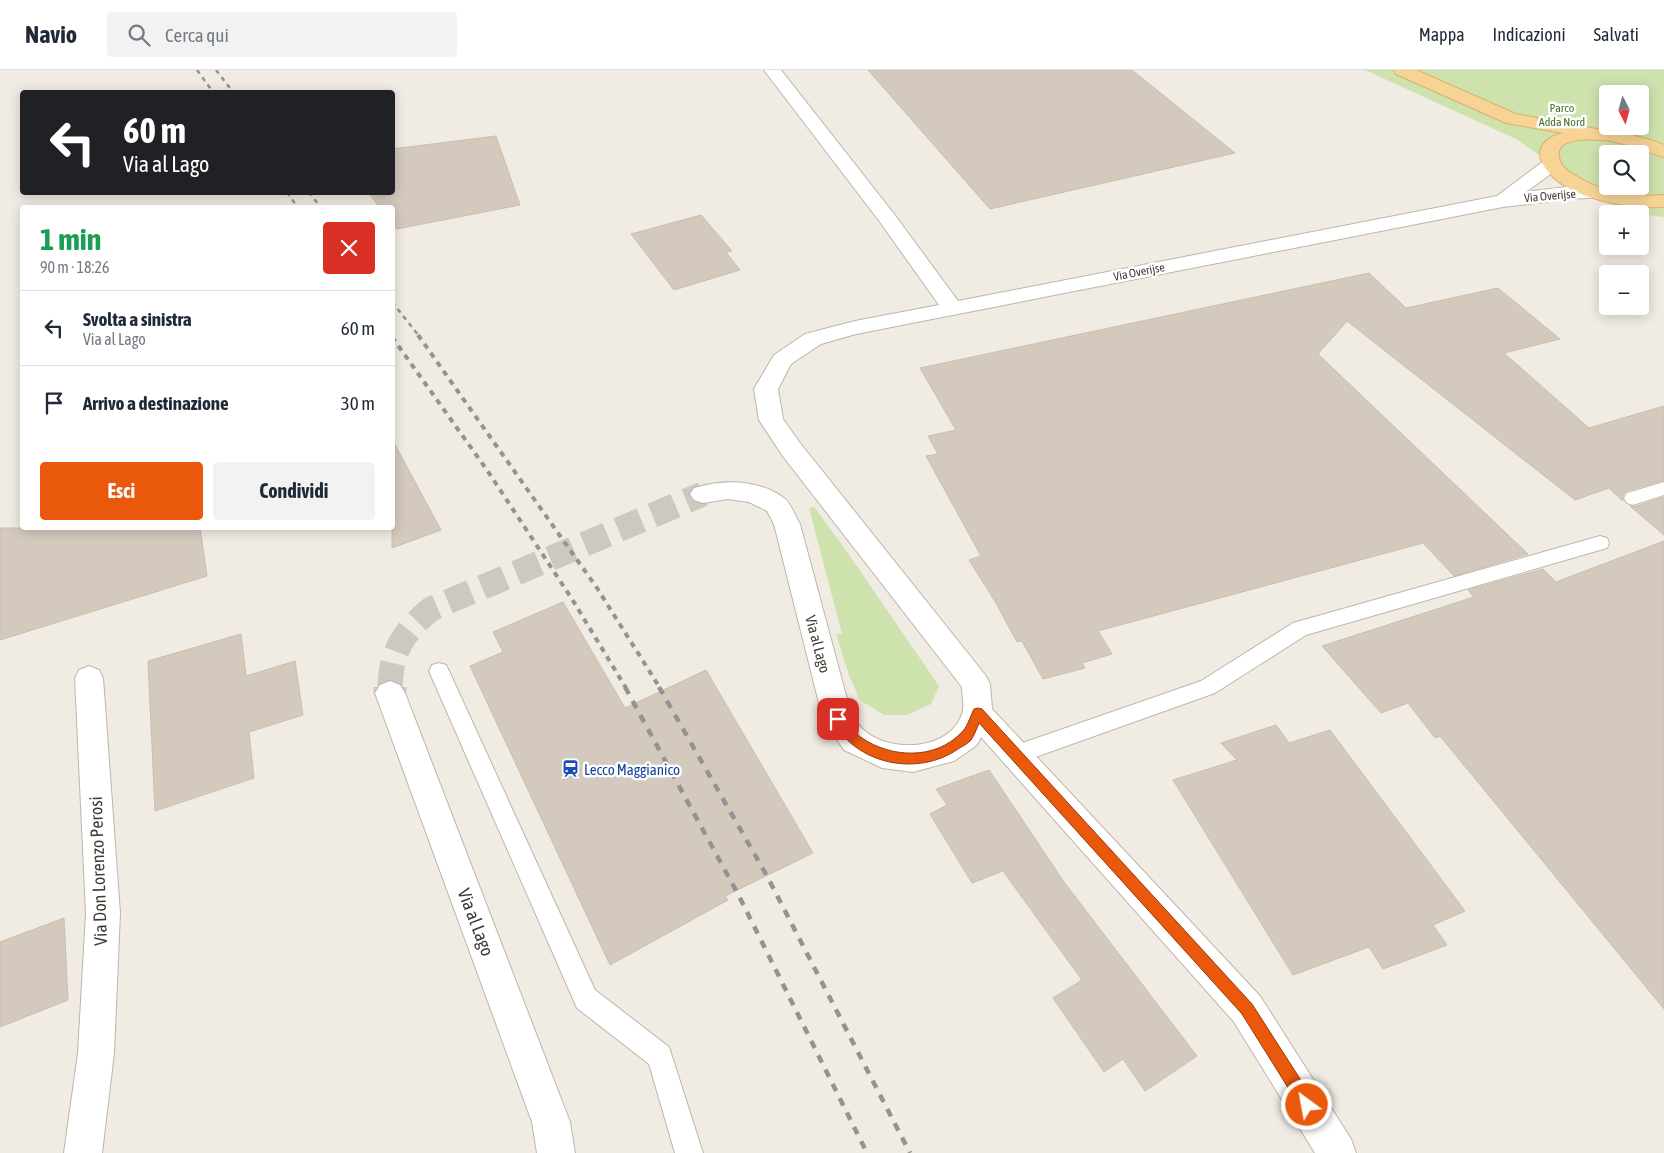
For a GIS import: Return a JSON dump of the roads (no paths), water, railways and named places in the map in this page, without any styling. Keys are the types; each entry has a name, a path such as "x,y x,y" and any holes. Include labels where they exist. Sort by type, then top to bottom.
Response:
{"main road":[{"path":"1402,70 1512,119 1627,138 1664,152"},
{"path":"1512,119 1550,159 1561,174 1576,184 1598,193 1622,199 1658,203"},
{"path":"1550,159 1551,146 1559,140 1575,135 1596,134"}],"street":[{"path":"772,70 887,218 952,308"},
{"name":"Via Overijse","path":"1503,201 1550,159"},
{"name":"Via Overijse","path":"978,713 976,684 791,449 771,420 766,389 782,360 814,339 855,328 952,308 1503,201 1569,193 1598,193"},
{"name":"Via al Lago","path":"703,494 728,490 755,494 776,505 787,524 838,719 855,741 882,755 913,759 943,752 966,736 978,713"},
{"name":"Via Don Lorenzo Perosi","path":"83,1153 96,1053 103,914 89,678"},
{"name":"Via al Lago","path":"390,693 551,1122 556,1153"},
{"path":"978,713 1247,1009 1337,1153"}],"lane":[{"path":"1634,498 1664,488"},
{"path":"1016,755 1208,687 1300,629 1600,543"},
{"path":"439,670 586,999 660,1056 689,1153"}],"tunnel":[{"path":"390,688 393,663 400,643 421,617 431,609 703,494"},
{"path":"390,688 390,693"}],"railway":[{"path":"197,70 212,90"},
{"path":"216,70 231,90"},
{"path":"289,195 296,205"},
{"path":"311,195 319,205"},
{"path":"395,306 419,336"},
{"path":"418,335 597,588 660,688"},
{"path":"395,341 487,470 572,599 626,688"},
{"path":"625,687 739,896 867,1153"},
{"path":"659,687 767,876 910,1153"}],"place":[{"name":"Lecco Maggianico","path":"570,769"}],"park label":[{"name":"Parco Adda Nord","path":"1562,115"}]}
